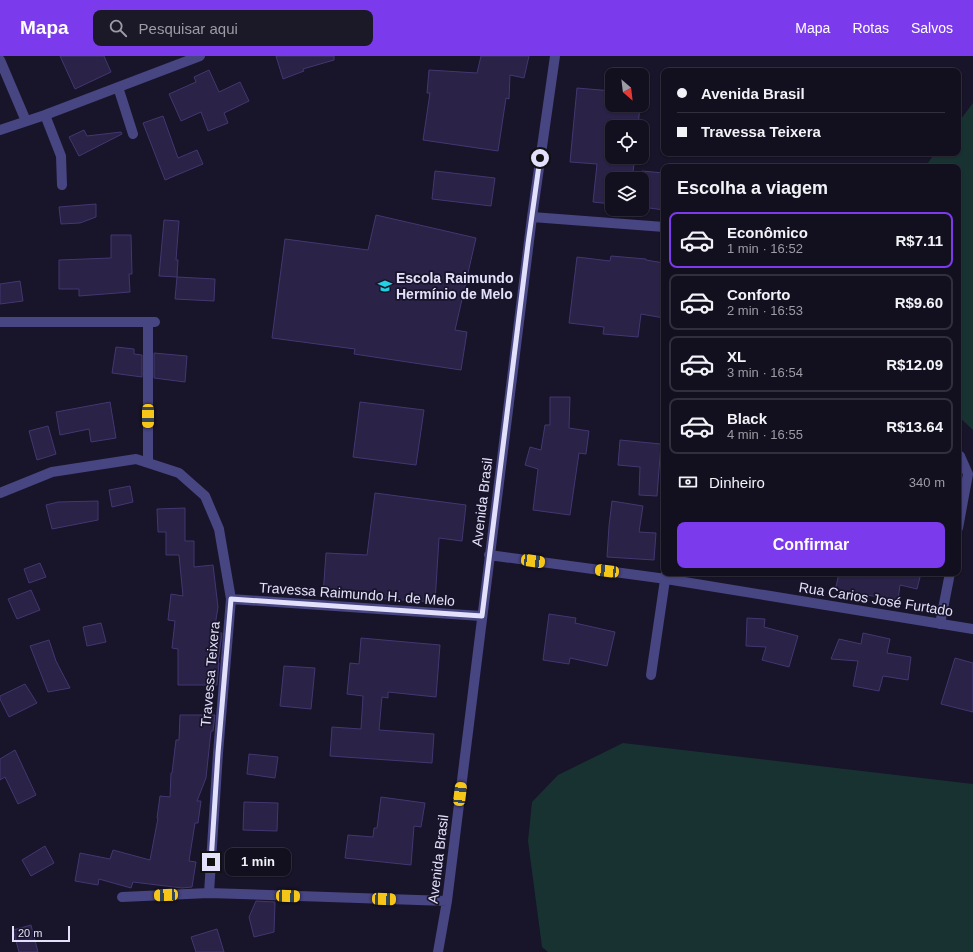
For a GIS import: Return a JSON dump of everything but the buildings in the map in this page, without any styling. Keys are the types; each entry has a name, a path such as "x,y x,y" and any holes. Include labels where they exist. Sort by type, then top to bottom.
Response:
{"street":[{"path":"0,130 45,115 200,56"},
{"name":"Avenida Brasil","path":"438,952 447,902 532,216 555,56"},
{"path":"0,60 26,121"},
{"path":"118,87 133,134"},
{"path":"45,115 61,156 62,185"},
{"path":"532,216 661,227"},
{"path":"0,322 151,322 148,463 136,459 52,472 0,493"},
{"path":"961,458 968,474 961,512"},
{"name":"Travessa Teixera","path":"148,463 179,473 205,496 219,528 231,599 218,753 209,893"},
{"name":"Rua Carios José Furtado","path":"489,555 661,575"},
{"path":"651,675 666,576"},
{"name":"Rua Carios José Furtado","path":"666,576 973,629"},
{"path":"940,624 949,576"},
{"name":"Travessa Raimundo H. de Melo","path":"231,599 482,616"},
{"path":"122,897 209,893 447,902"}],"green space":[{"path":"973,103 973,430 961,419 961,164 927,164 933,156 961,156 961,119"},
{"path":"623,743 973,784 973,952 548,952 542,947 528,841 532,802 558,775"}],"place":[{"name":"Escola Raimundo Hermínio de Melo","path":"385,286"}],"route":[{"path":"211,862 218,753 231,599 482,616 540,158"}]}
